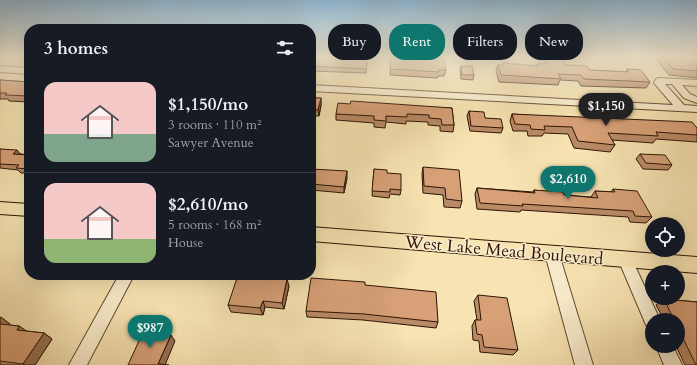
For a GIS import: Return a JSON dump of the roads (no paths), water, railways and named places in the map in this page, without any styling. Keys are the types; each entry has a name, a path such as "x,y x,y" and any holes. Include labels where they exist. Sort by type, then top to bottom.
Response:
{"main road":[{"path":"0,208 24,210"},
{"name":"West Lake Mead Boulevard","path":"316,234 697,265"}],"street":[{"path":"681,108 659,81 697,83"},
{"path":"674,81 687,96 697,100"},
{"path":"316,88 697,109"},
{"path":"552,254 584,365"},
{"path":"625,260 649,313"},
{"path":"78,365 124,280"},
{"path":"667,353 673,365"}]}
